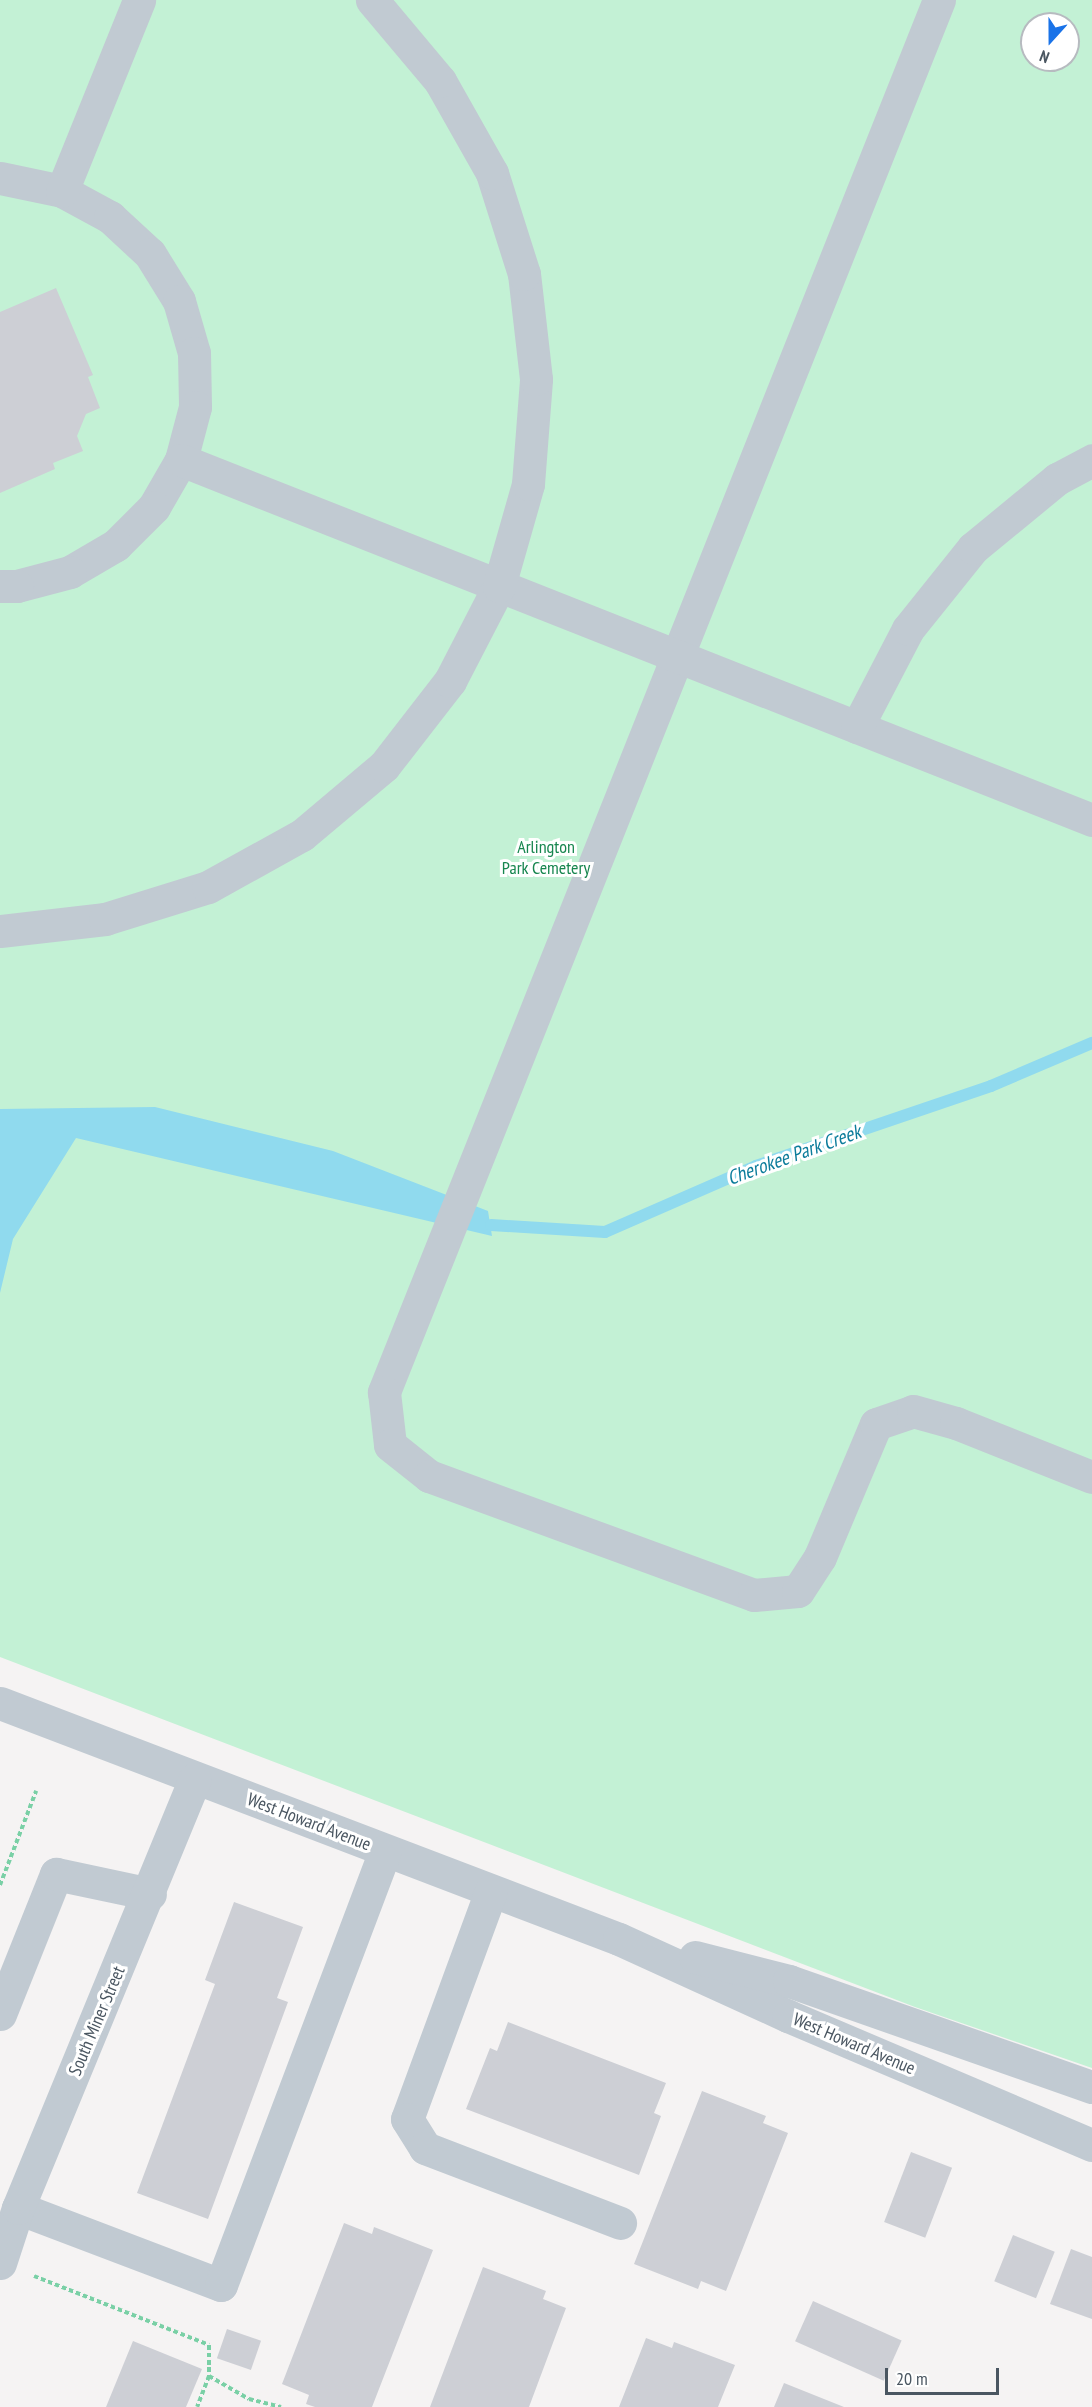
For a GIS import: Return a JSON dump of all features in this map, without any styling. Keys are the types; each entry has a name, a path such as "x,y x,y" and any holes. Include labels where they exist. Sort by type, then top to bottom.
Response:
{"street":[{"path":"62,191 139,0"},
{"path":"0,931 105,919 208,887 302,835 384,766 443,691 499,586 528,484 535,390 524,274 492,173 440,81 372,0"},
{"path":"939,0 384,1392 390,1445 429,1476 754,1595 798,1591 820,1557 876,1424 913,1412 956,1423 1092,1477"},
{"path":"0,178 62,191 110,217 142,246 179,301 194,353 195,407 181,460 154,507 116,545 70,572 17,586 0,586"},
{"path":"181,460 1092,820"},
{"path":"857,727 908,629 974,548 1057,479 1092,460"},
{"name":"West Howard Avenue","path":"0,1703 619,1939 788,2016 1092,2145"},
{"name":"South Miner Street","path":"0,2263 18,2208 150,1894 195,1779"},
{"path":"18,2208 221,2285 385,1851"},
{"path":"0,2014 56,1874 150,1894"},
{"path":"491,1891 406,2120 425,2148 620,2223"},
{"name":"West Howard Avenue","path":"619,1939 789,1981 1092,2087"}],"path":[{"path":"0,1885 36,1791"},
{"path":"0,2263 209,2345 209,2376 196,2407"},
{"path":"209,2376 249,2399 281,2407"}],"green space":[{"name":"Arlington Park Cemetery","path":"0,0 1092,0 1092,2068 915,2007 0,1657"}],"water":[{"path":"155,1107 333,1151 488,1211 492,1236 76,1138 13,1239 0,1293 0,1109"}],"building":[{"path":"56,288 93,375 88,377 100,408 86,414 77,436 83,451 53,463 55,469 0,493 0,312"},
{"path":"234,1902 303,1927 277,1998 288,2002 208,2219 137,2193 215,1984 205,1980"},
{"path":"508,2022 666,2083 654,2113 661,2116 639,2175 466,2109 490,2048 497,2051"},
{"path":"702,2091 766,2116 763,2123 788,2133 726,2291 701,2281 698,2289 634,2264"},
{"path":"911,2152 952,2168 925,2238 884,2222"},
{"path":"344,2223 372,2234 374,2227 433,2250 372,2407 315,2407 306,2404 309,2395 282,2384"},
{"path":"1013,2235 1055,2252 1036,2298 994,2281"},
{"path":"1071,2249 1092,2257 1092,2319 1050,2304"},
{"path":"483,2267 546,2291 543,2299 566,2308 529,2407 430,2407"},
{"path":"813,2301 902,2340 884,2381 795,2341"},
{"path":"227,2329 261,2341 251,2370 217,2358"},
{"path":"646,2338 672,2348 674,2342 735,2365 718,2407 619,2407"},
{"path":"133,2341 202,2369 186,2407 106,2407"},
{"path":"784,2383 844,2407 774,2407"}],"waterway":[{"name":"Cherokee Park Creek","path":"491,1225 605,1232 756,1166 991,1086 1092,1043"}]}
